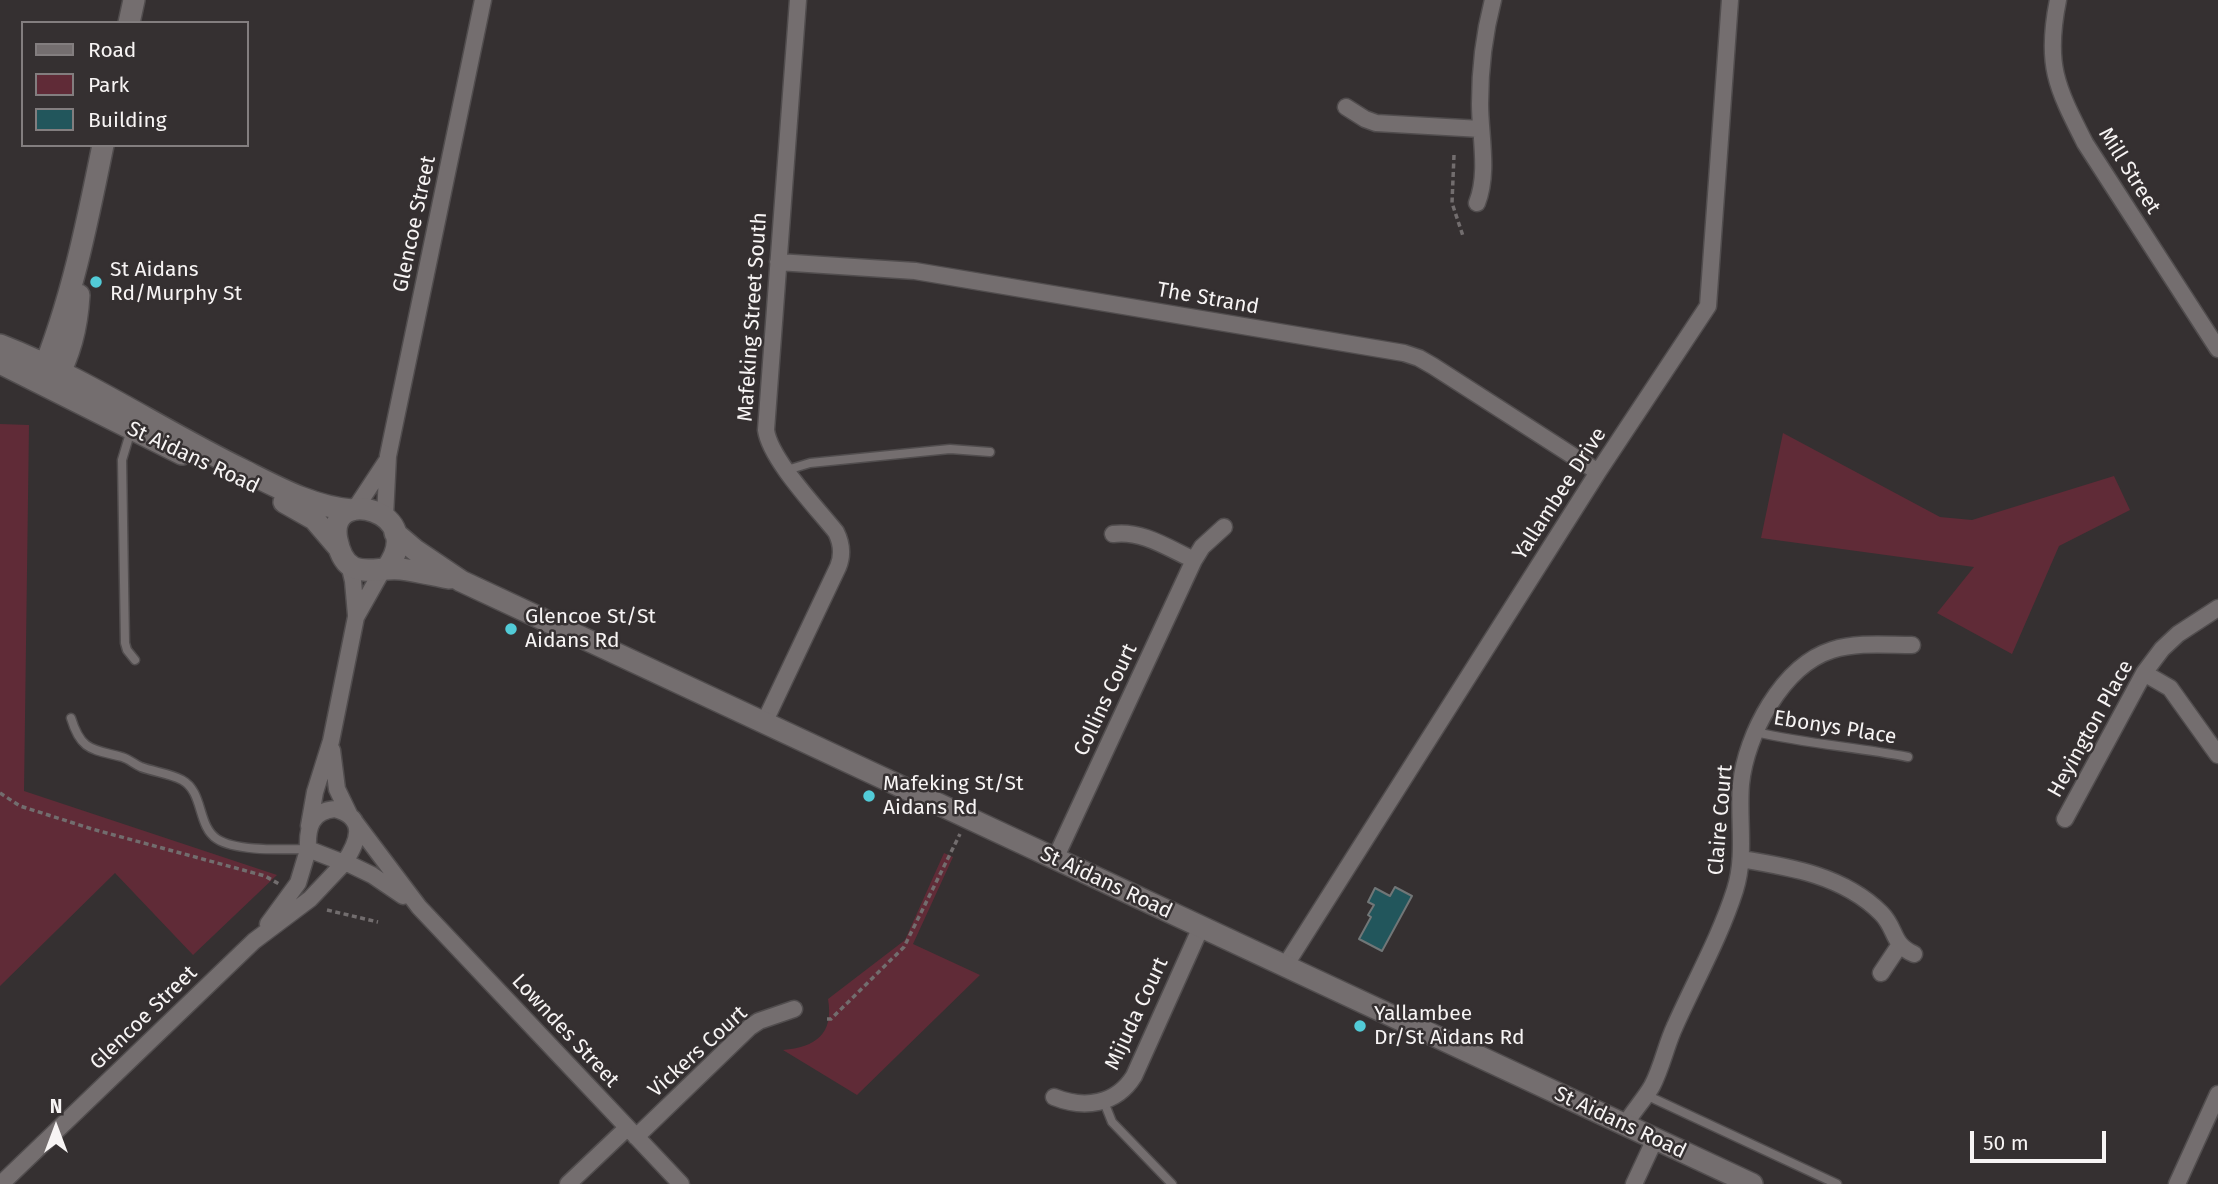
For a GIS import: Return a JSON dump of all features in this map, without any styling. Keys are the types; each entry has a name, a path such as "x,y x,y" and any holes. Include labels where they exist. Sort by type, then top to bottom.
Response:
{"street":[{"path":"129,21 134,0"},
{"name":"Glencoe Street","path":"390,525 388,456 483,0"},
{"name":"Mafeking Street South","path":"764,723 838,567 841,555 840,540 836,532 771,447 766,430 798,0"},
{"path":"1477,203 1482,180 1481,71 1484,40 1493,0"},
{"name":"Yallambee Drive","path":"1285,966 1598,472 1707,306 1730,0"},
{"name":"Mill Street","path":"2058,0 2051,58 2068,108 2085,143 2218,349"},
{"path":"1346,107 1376,123 1481,130"},
{"path":"49,378 103,147"},
{"name":"The Strand","path":"778,261 915,271 1404,353 1433,366 1598,472"},
{"path":"0,345 49,378"},
{"path":"0,363 49,378"},
{"name":"St Aidans Road","path":"49,378 131,430 296,508 314,519 344,556"},
{"name":"St Aidans Road","path":"49,378 177,436 274,485 320,504 354,509"},
{"name":"Glencoe Street","path":"354,509 388,456"},
{"path":"331,741 337,789 352,819 357,838 344,862 308,850 309,826 315,792 331,741 356,617 354,585 336,528 344,515 354,509 374,509 390,525 396,551 356,617"},
{"name":"St Aidans Road","path":"390,525 415,550 461,581 1752,1184"},
{"name":"Collins Court","path":"1055,859 1194,560 1202,547 1224,527"},
{"path":"1113,534 1124,532 1143,536 1194,560"},
{"path":"344,556 366,571 384,570"},
{"name":"St Aidans Road","path":"384,570 411,570 461,581"},
{"name":"Heyington Place","path":"2065,819 2144,673 2162,649 2178,634 2218,608"},
{"name":"Claire Court","path":"1626,1125 1655,1079 1673,1030 1735,890 1741,859 1741,786 1744,770 1756,732 1778,692 1802,665 1833,650 1854,646 1912,645"},
{"path":"2144,673 2170,688 2218,755"},
{"path":"309,826 319,813 326,810 335,809 352,819"},
{"name":"Lowndes Street","path":"352,819 419,907 681,1184"},
{"name":"Glencoe Street","path":"256,940 298,883 308,850"},
{"path":"1741,859 1796,869 1835,883 1880,913 1907,950 1881,973"},
{"name":"Glencoe Street","path":"1,1184 256,940 310,899 344,862"},
{"name":"Lowndes Street","path":"344,862 386,883 419,907"},
{"name":"Mijuda Court","path":"1104,1102 1126,1087 1134,1076 1201,927"},
{"name":"Vickers Court","path":"568,1184 632,1132 750,1027 759,1021 794,1009"},
{"path":"2177,1184 2218,1094"},
{"path":"1054,1097 1076,1103 1104,1102"},
{"path":"1634,1184 1655,1139"}],"lane":[{"path":"131,430 122,460 125,643 135,660"},
{"path":"787,470 810,463 950,449 990,452"},
{"path":"71,718 80,739 92,750 126,758 139,766 186,782 195,793 209,828 217,839 258,848 308,850"},
{"name":"Ebonys Place","path":"1756,732 1797,741 1847,746 1908,757"},
{"name":"St Aidans Road","path":"1646,1095 1837,1184"},
{"path":"1104,1102 1112,1122 1172,1184"}],"path":[{"path":"1454,155 1452,203 1463,236"},
{"path":"0,793 20,806 92,830 265,876 285,889"},
{"path":"827,1019 901,950 959,835"},
{"path":"327,910 378,922"}],"green space":[{"path":"0,424 29,425 24,791 277,875 193,955 115,873 0,986"},
{"path":"1783,433 1940,517 1972,520 2114,476 2130,510 2059,546 2012,654 1937,613 1974,567 1761,538"},
{"path":"944,853 953,857 913,944 980,975 857,1095 783,1050 805,1046 820,1036 828,1021 828,999 905,940"}],"building":[{"path":"1395,887 1412,896 1382,951 1359,939 1371,917 1368,915 1374,905 1368,902 1375,888 1390,896"}],"place":[{"name":"St Aidans Rd/Murphy St","path":"96,282"},
{"name":"Glencoe St/St Aidans Rd","path":"511,629"},
{"name":"Mafeking St/St Aidans Rd","path":"869,796"},
{"name":"Yallambee Dr/St Aidans Rd","path":"1360,1026"}]}
